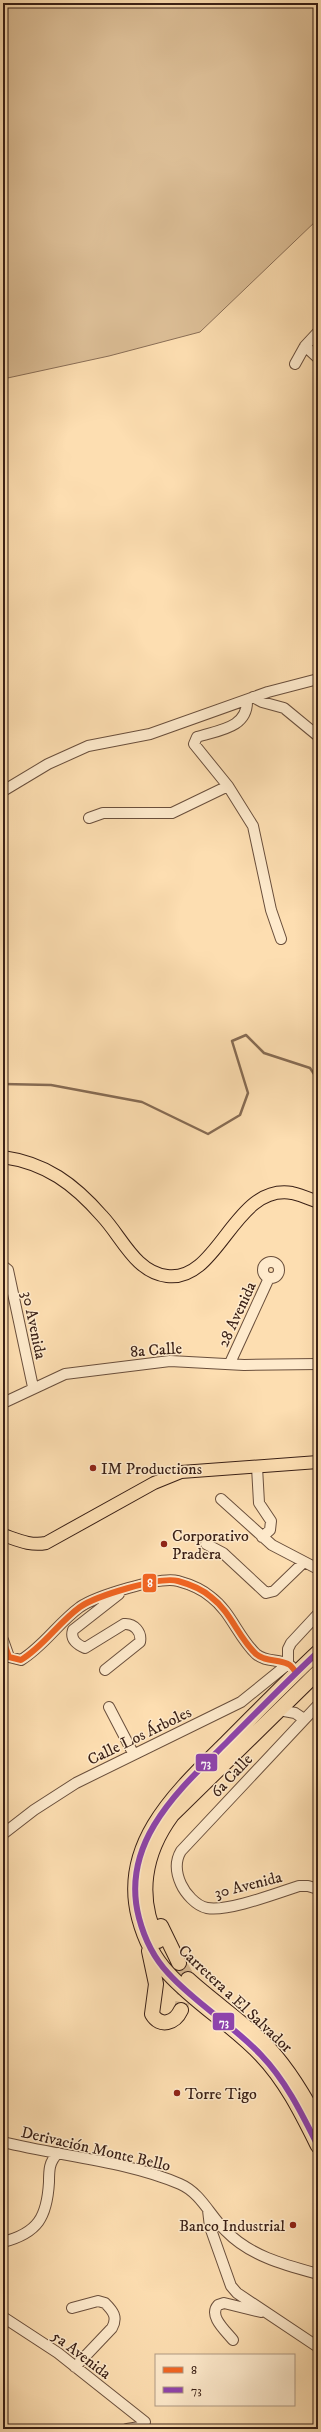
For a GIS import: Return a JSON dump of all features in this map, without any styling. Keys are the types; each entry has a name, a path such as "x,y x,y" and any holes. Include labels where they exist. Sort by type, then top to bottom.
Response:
{"highway":[{"name":"Carretera a El Salvador","path":"318,1652 292,1668 173,1798 156,1819 145,1839 135,1878 135,1896 142,1927 148,1942 167,1972 177,1983 261,2055 294,2100 318,2146"},
{"name":"Carretera a El Salvador","path":"318,1672 172,1815 162,1828 150,1853 145,1875 147,1910 153,1932 161,1948 176,1968 248,2028 274,2053 298,2086 318,2122"},
{"path":"179,1963 159,1923 155,1898 155,1872 164,1841 173,1825 211,1777"},
{"path":"148,1942 156,1984 152,2014 158,2022 167,2023 176,2019 181,2010"}],"main road":[{"path":"3,1157 36,1164 70,1185 103,1216 140,1264 152,1272 168,1276 186,1273 200,1264 236,1221 266,1197 292,1193 318,1202"},
{"path":"3,1535 22,1543 46,1543 165,1478 188,1471 318,1462"}],"street":[{"path":"295,364 305,346 318,332"},
{"path":"305,346 318,358"},
{"path":"3,791 48,764 88,746 150,734 250,699 318,680"},
{"path":"250,699 284,708 318,736"},
{"path":"250,699 246,712 238,724 197,737 194,741 195,745 228,786 253,826 271,910 281,939"},
{"path":"89,818 103,813 172,813 228,786"},
{"name":"30 Avenida","path":"5,1268 33,1387"},
{"name":"28 Avenida","path":"230,1363 269,1278"},
{"name":"8a Calle","path":"3,1403 33,1387 65,1374 170,1361 318,1364"},
{"path":"257,1467 259,1503 271,1521 270,1529 262,1537"},
{"path":"221,1499 262,1537 279,1550 318,1569"},
{"path":"206,1544 223,1553 266,1593 274,1591 304,1562"},
{"path":"3,1640 9,1656 21,1660 41,1646 80,1607 105,1595 157,1581 177,1580 210,1596 227,1611 244,1640 257,1655 292,1668"},
{"path":"105,1670 140,1642 135,1627 130,1624 124,1624 84,1648 73,1640 71,1634 73,1630 124,1590"},
{"path":"292,1668 288,1649 291,1643 318,1614"},
{"name":"Calle Los Árboles","path":"3,1834 34,1810 76,1783 241,1702 292,1668"},
{"name":"6a Calle","path":"181,1851 318,1705"},
{"path":"109,1707 133,1754"},
{"path":"279,1710 295,1713 304,1719"},
{"name":"30 Avenida","path":"181,1851 177,1862 180,1882 184,1890 194,1901 207,1908 225,1908 299,1886 315,1886"},
{"name":"Derivación Monte Bello","path":"3,2142 156,2176 181,2184 197,2195 226,2232 250,2250 280,2263 318,2274"},
{"path":"3,2242 27,2234 40,2222 47,2199 49,2167 52,2159 58,2153"},
{"path":"208,2210 210,2227 232,2286 241,2298 267,2313 318,2347"},
{"path":"72,2308 98,2301 105,2302 115,2316 116,2321 112,2328 75,2367"},
{"path":"233,2340 216,2318 215,2312 218,2305 224,2303 267,2313"},
{"name":"5a Avenida","path":"3,2316 58,2353 145,2422 144,2425 127,2429"}],"shaded area":[{"path":"3,3 318,3 318,219 200,332 109,356 3,379"}],"waterway":[{"path":"3,1084 51,1085 142,1102 208,1134 240,1115 248,1093 232,1041 246,1035 264,1053 310,1068 318,1080"}],"tunnel":[{"path":"179,1963 187,1976 181,2010"}],"transit line":[{"name":"8","path":"3,1640 9,1657 21,1660 37,1648 80,1607 128,1588 157,1581 169,1580 178,1581 208,1594 224,1610 244,1640 256,1654 263,1658 288,1664 296,1672"},
{"name":"73","path":"318,1652 191,1778 173,1798 158,1819 146,1841 138,1865 135,1891 141,1925 150,1947 158,1961 190,1995 239,2034 270,2065 293,2098 318,2146"}],"place":[{"name":"IM Productions","path":"93,1468"},
{"name":"Corporativo Pradera","path":"164,1544"},
{"name":"Torre Tigo","path":"177,2093"},
{"name":"Banco Industrial","path":"293,2225"}]}
